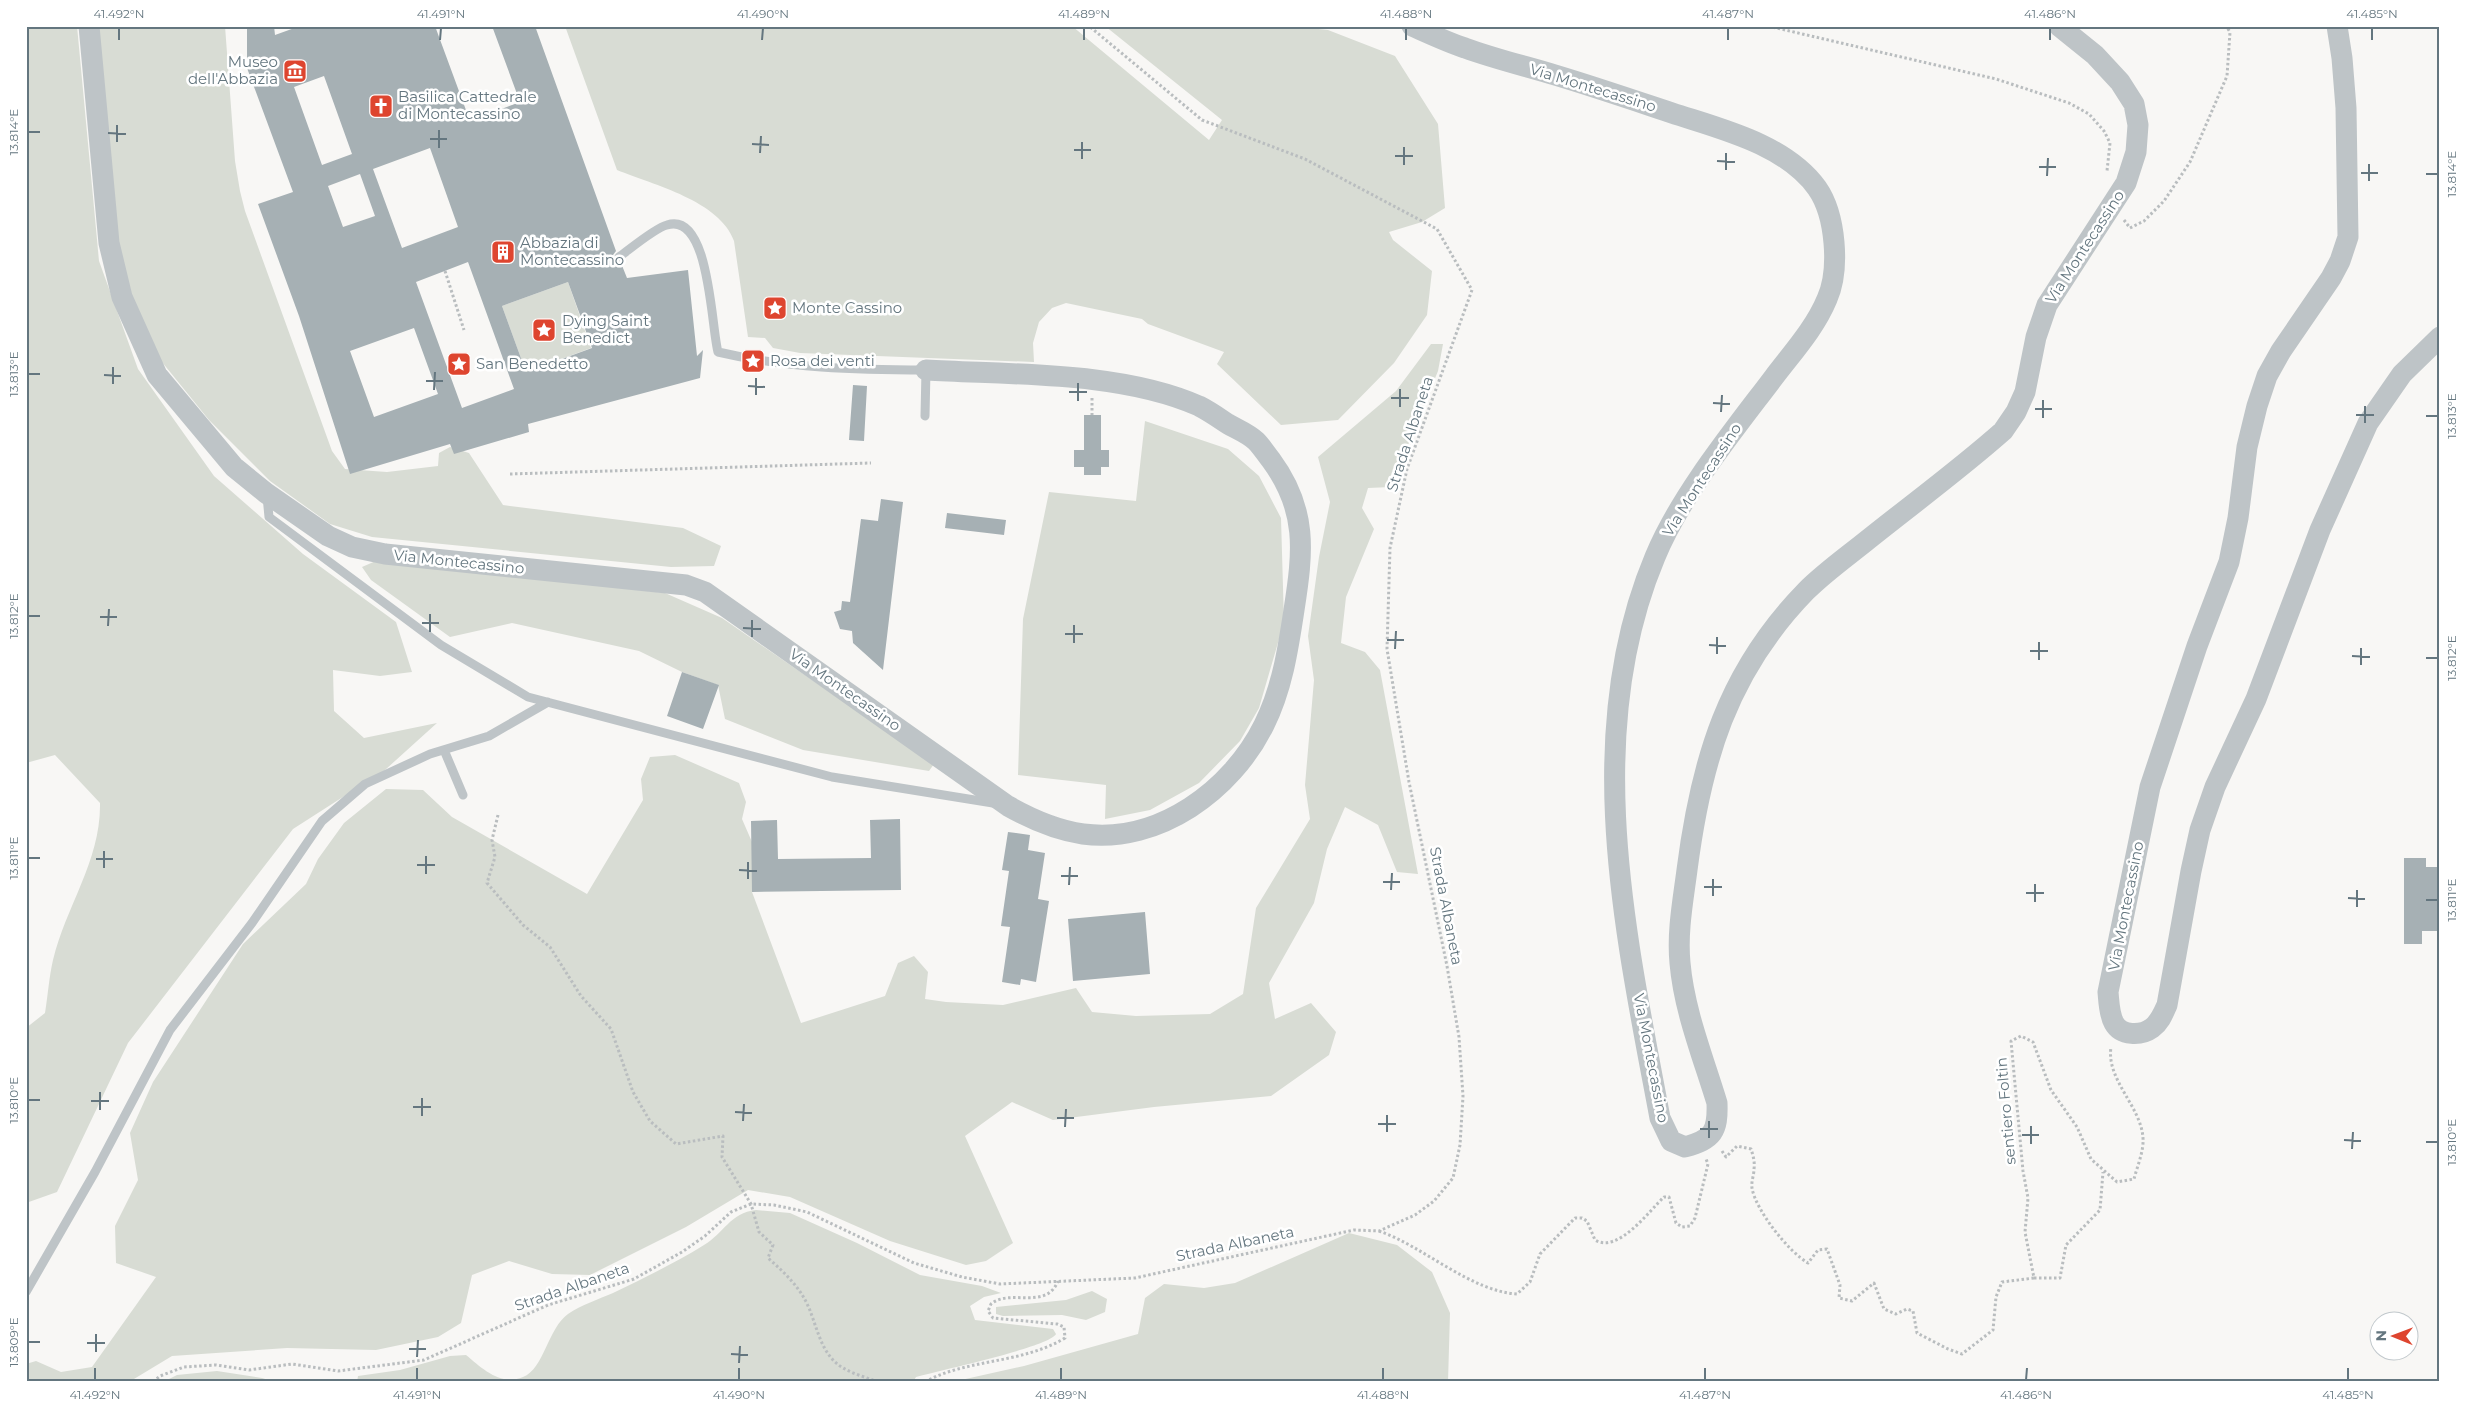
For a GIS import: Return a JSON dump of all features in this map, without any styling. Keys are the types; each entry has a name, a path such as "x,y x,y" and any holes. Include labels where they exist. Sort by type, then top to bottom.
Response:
{"street":[{"name":"Via Montecassino","path":"89,26 109,243 122,297 157,375 234,466 266,493 328,536 352,547 385,554 686,584 705,592 1008,806 1030,818 1063,830 1085,834 1112,834 1139,830 1166,820 1213,792 1228,778 1264,725 1275,700 1287,660 1299,576 1301,545 1295,499 1279,472 1256,441 1200,407 1153,391 1096,380 926,370"},
{"name":"Via Montecassino","path":"1412,26 1466,49 1589,85 1722,130 1777,153 1798,167 1818,190 1832,224 1834,266 1829,296 1815,323 1731,433 1680,509 1656,554 1635,609 1623,670 1615,736 1615,811 1622,894 1660,1118 1671,1141 1685,1147 1700,1142 1713,1133 1717,1120 1717,1103 1686,998 1680,962 1680,923 1693,818 1714,737 1733,694 1751,659 1777,624 1807,590 2003,431 2016,412 2025,392 2036,336 2047,305 2126,182 2136,152 2138,125 2134,104 2120,82 2095,55 2059,26"},
{"name":"Via Montecassino","path":"2114,1024 2108,992 2150,787 2197,646 2229,562 2238,518 2247,448 2257,406 2267,376 2281,351 2331,278 2340,261 2348,237 2346,108 2337,26"},
{"path":"2114,1024 2126,1033 2140,1034 2152,1029 2162,1018 2168,999 2200,830 2215,787 2256,699 2320,530 2368,423 2402,374 2440,337"}],"lane":[{"path":"618,257 667,225 680,226 689,230 704,257 713,335 718,352 740,357 854,370 926,370 925,416"},
{"path":"266,493 269,516 442,645 528,697 832,777 918,789 1008,806"},
{"path":"26,1292 95,1172 170,1030 252,923 322,821 365,784 444,750 489,736 548,702"},
{"path":"444,750 463,795"}],"path":[{"name":"Strada Albaneta","path":"153,1382 160,1376 184,1367 216,1365 249,1370 292,1364 338,1371 424,1360 548,1305 634,1279 682,1252 705,1236 731,1212 751,1204 774,1205 807,1212 832,1222 914,1263 962,1277 1000,1284 1135,1278 1354,1230 1379,1232 1414,1215 1434,1201 1453,1178 1460,1145 1463,1096 1459,1037 1447,966 1409,782 1387,649 1390,548 1407,469 1472,290 1436,229 1306,159 1202,120 1089,26"},
{"path":"1768,26 1996,79 2044,93 2069,103 2089,114 2104,131 2110,143 2106,187 2123,187"},
{"path":"2125,214 2123,219 2130,228 2144,221 2164,201 2190,162 2227,76 2230,32 2226,26"},
{"path":"445,271 464,330"},
{"path":"510,474 872,463"},
{"path":"498,815 492,840 495,857 487,883 524,925 550,947 582,996 611,1029 633,1092 650,1121 676,1144 723,1136 722,1157 751,1204 759,1232 772,1245 768,1258 792,1279 809,1308 816,1331 833,1360 850,1372 878,1382"},
{"name":"sentiero Foltin","path":"2034,1278 2025,1232 2028,1198 2023,1171 2011,1041 2021,1036 2033,1042 2051,1090 2076,1127 2091,1159 2117,1182 2134,1179 2143,1138 2138,1116 2124,1093 2109,1057 2114,1024"},
{"path":"1719,1148 1726,1157 1737,1146 1751,1149 1755,1166 1752,1188 1759,1205 1797,1257 1808,1263 1818,1250 1826,1249 1840,1284 1839,1298 1852,1301 1874,1283 1884,1310 1896,1314 1907,1309 1913,1311 1917,1333 1924,1338 1962,1354 1993,1330 1996,1297 2002,1282 2034,1278 2060,1278 2066,1245 2100,1210 2103,1171"},
{"path":"1379,1232 1398,1238 1427,1256 1484,1285 1505,1293 1517,1294 1530,1282 1540,1254 1575,1218 1582,1218 1587,1221 1595,1240 1607,1243 1623,1236 1638,1225 1664,1197 1669,1197 1673,1204 1676,1223 1682,1227 1690,1226 1695,1218 1708,1164 1706,1157 1712,1152"},
{"path":"916,1382 925,1381 942,1374 1018,1358 1053,1345 1065,1338 1064,1327 1057,1324 993,1318 988,1311 991,1304 1003,1298 1042,1297 1056,1287 1058,1281"}],"shaded area":[{"path":"26,26 77,26 99,261 138,369 214,476 303,554 396,622 412,672 380,676 333,670 334,711 364,738 437,723 385,770 293,829 128,1043 57,1192 26,1203 26,1028 45,1013 53,960 95,844 99,824 100,803 55,755 26,763"},
{"path":"98,26 225,26 235,161 245,211 332,451 345,469 387,472 438,466 439,453 450,447 469,453 503,505 683,528 721,546 714,566 671,567 372,537 330,524 270,481 209,420 149,346 130,294 114,235"},
{"path":"565,26 1072,26 1209,140 1222,120 1105,26 1290,26 1328,30 1395,56 1438,124 1445,208 1422,222 1389,232 1393,240 1432,271 1427,315 1394,363 1338,420 1281,425 1217,364 1224,352 1148,324 1142,319 1066,303 1052,308 1039,322 1033,343 1034,362 800,353 773,348 765,338 748,337 734,241 726,227 715,215 684,196 617,170"},
{"path":"568,282 591,348 526,372 502,306"},
{"path":"1431,344 1443,344 1438,371 1391,487 1368,488 1362,508 1374,529 1346,597 1341,643 1365,652 1380,670 1418,874 1397,872 1378,825 1345,807 1327,849 1314,903 1269,983 1275,1019 1311,1003 1336,1032 1329,1055 1271,1096 1154,1107 1053,1120 1012,1102 965,1136 1013,1243 986,1261 966,1265 890,1241 790,1197 748,1190 686,1227 590,1275 552,1274 509,1261 472,1275 461,1323 438,1337 376,1350 287,1348 172,1356 129,1382 26,1382 26,1364 36,1361 61,1372 92,1367 156,1277 116,1263 115,1226 138,1180 130,1133 153,1082 243,944 306,884 318,859 344,823 386,789 423,790 452,817 587,894 643,800 641,779 650,757 675,755 739,783 746,802 742,819 752,842 752,892 801,1023 885,996 898,963 914,956 928,972 925,999 946,1002 1003,1005 1076,988 1092,1012 1136,1016 1210,1014 1243,994 1256,908 1310,819 1305,785 1314,680 1308,636 1319,557 1330,502 1318,457 1396,391"},
{"path":"1145,421 1228,449 1259,476 1281,518 1284,622 1259,708 1240,741 1199,783 1150,810 1105,819 1106,785 1018,775 1023,619 1049,492 1136,501"},
{"path":"378,560 665,593 722,618 934,764 929,771 803,750 725,719 718,685 682,672 639,651 512,623 450,637 371,580 362,567"},
{"path":"756,1210 790,1213 857,1243 920,1275 982,1286 1001,1293 984,1297 970,1306 975,1320 1053,1329 1056,1334 1049,1339 1014,1352 916,1377 913,1382 357,1382 358,1376 400,1370 450,1356 466,1355 492,1375 499,1378 515,1379 523,1377 536,1366 555,1329 568,1314 682,1258 711,1240 733,1219"},
{"path":"1349,1233 1397,1245 1432,1272 1450,1313 1448,1382 952,1382 1024,1366 1138,1334 1145,1298 1164,1284 1204,1288 1235,1283"},
{"path":"1092,1291 1107,1299 1105,1312 1086,1320 1062,1315 1003,1316 996,1314 996,1307 1066,1300"},
{"path":"217,1371 262,1378 275,1382 163,1382 177,1375"}],"building":[{"name":"Abbazia di Montecassino","path":"247,26 274,26 275,35 300,26 435,26 470,121 520,102 492,26 535,26 616,251 613,255 614,260 621,263 627,278 688,270 697,356 703,350 700,378 528,424 529,432 454,454 450,444 350,474 299,316 258,204 293,192 247,68","holes":["324,76 352,154 322,165 294,87","430,148 458,227 402,248 373,169","360,174 375,216 343,227 328,186","468,262 514,389 462,408 416,282","568,282 592,348 526,372 502,306","414,328 438,394 374,417 350,351"]},
{"path":"853,385 867,386 864,441 849,440"},
{"path":"1084,415 1101,415 1101,450 1109,450 1109,467 1101,467 1101,475 1084,475 1084,467 1074,467 1074,450 1084,450"},
{"path":"881,499 903,502 883,670 853,643 852,631 840,629 834,612 841,610 842,601 850,602 861,519 878,521"},
{"path":"947,513 1006,520 1004,535 945,528"},
{"path":"682,672 719,685 703,729 667,716"},
{"path":"900,819 901,890 752,892 751,821 777,820 778,859 871,858 870,820"},
{"path":"1008,832 1030,835 1028,850 1045,853 1038,899 1049,901 1036,982 1021,979 1020,985 1002,982 1010,927 1001,926 1009,871 1002,870"},
{"path":"2404,858 2426,858 2426,867 2440,867 2440,931 2422,931 2422,944 2404,944"},
{"path":"1145,912 1150,974 1073,981 1068,919"}],"place":[{"name":"Museo dell'Abbazia","path":"295,71"},
{"name":"Basilica Cattedrale di Montecassino","path":"381,106"},
{"name":"Abbazia di Montecassino","path":"503,252"},
{"name":"Monte Cassino","path":"775,308"},
{"name":"Dying Saint Benedict","path":"544,330"},
{"name":"Rosa dei venti","path":"753,361"},
{"name":"San Benedetto","path":"459,364"}]}
